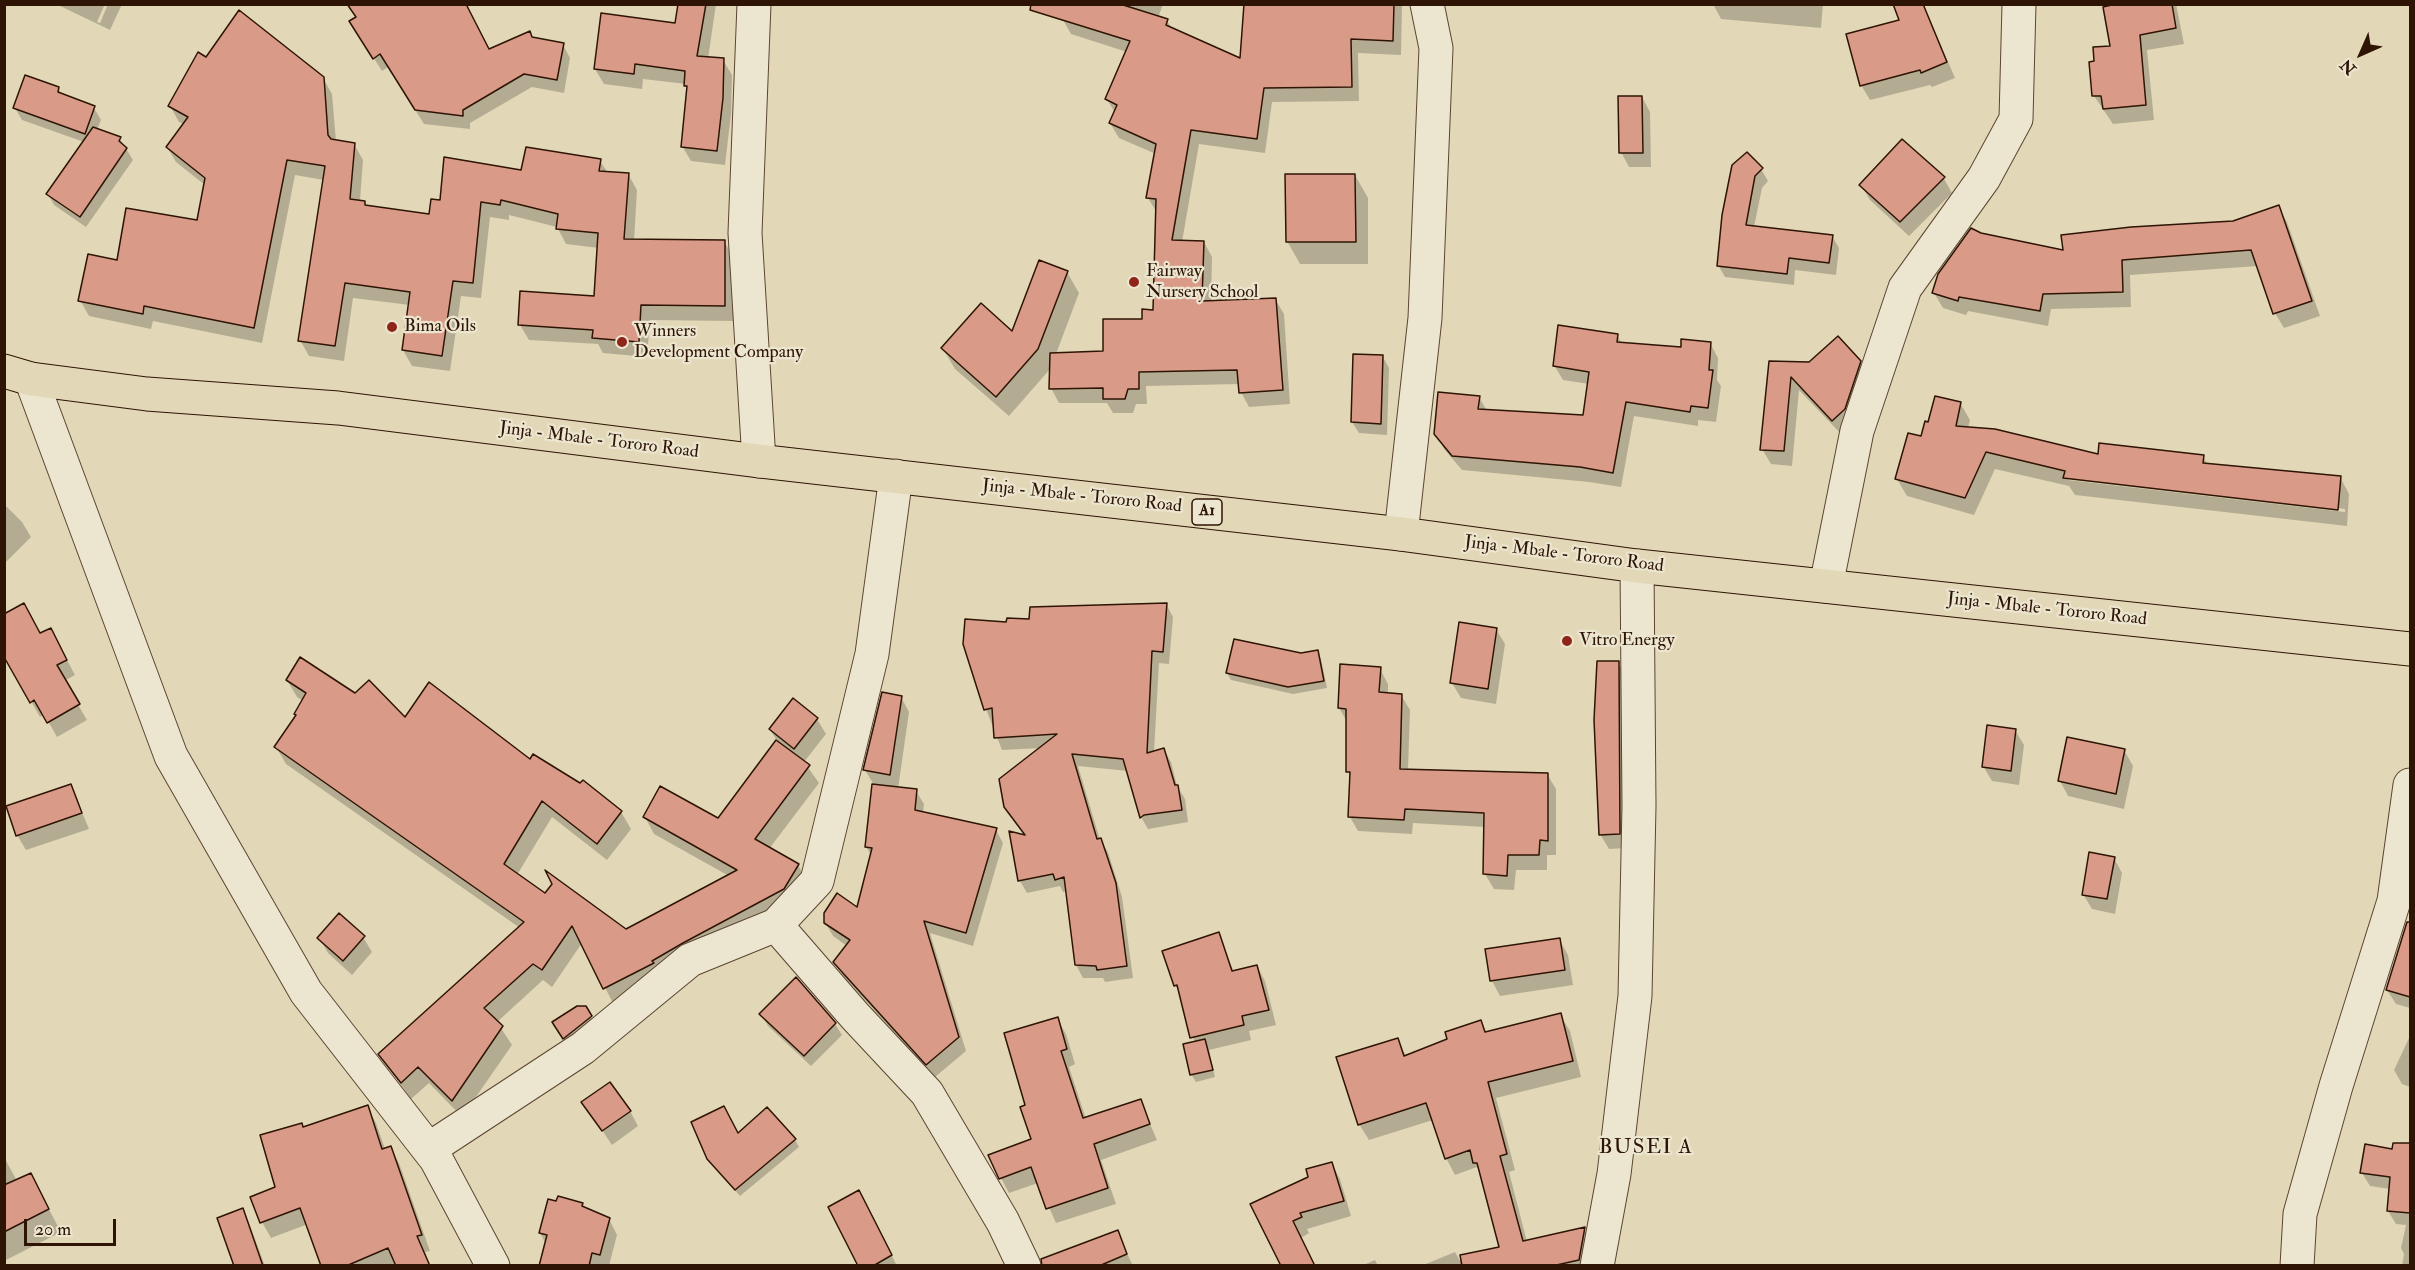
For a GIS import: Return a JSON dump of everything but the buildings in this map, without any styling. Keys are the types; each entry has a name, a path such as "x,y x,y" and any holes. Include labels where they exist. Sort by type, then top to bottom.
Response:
{"main road":[{"name":"Jinja - Mbale - Tororo Road","path":"18,375 147,394 338,408 759,460 1401,534 1637,566 2410,649"}],"street":[{"path":"754,4 745,233 759,460"},
{"path":"1401,534 1425,318 1436,48 1427,4"},
{"path":"1826,586 1857,431 1905,288 1984,178 2016,119 2019,4"},
{"path":"18,375 171,756 306,992 429,1149 493,1266"},
{"path":"429,1149 583,1048 690,960 776,924 817,882 872,654 896,476"},
{"path":"1598,1266 1614,1174 1635,996 1639,806 1637,566"},
{"path":"2296,1266 2300,1214 2336,1086 2394,901 2410,785"},
{"path":"776,924 855,1017 927,1093 1003,1222 1024,1266"}],"place":[{"name":"Fairway Nursery School","path":"1134,282"},
{"name":"Bima Oils","path":"392,327"},
{"name":"Winners Development Company","path":"622,342"},
{"name":"Vitro Energy","path":"1567,641"}],"district":[{"name":"BUSEI A","path":"1646,1148"}]}
